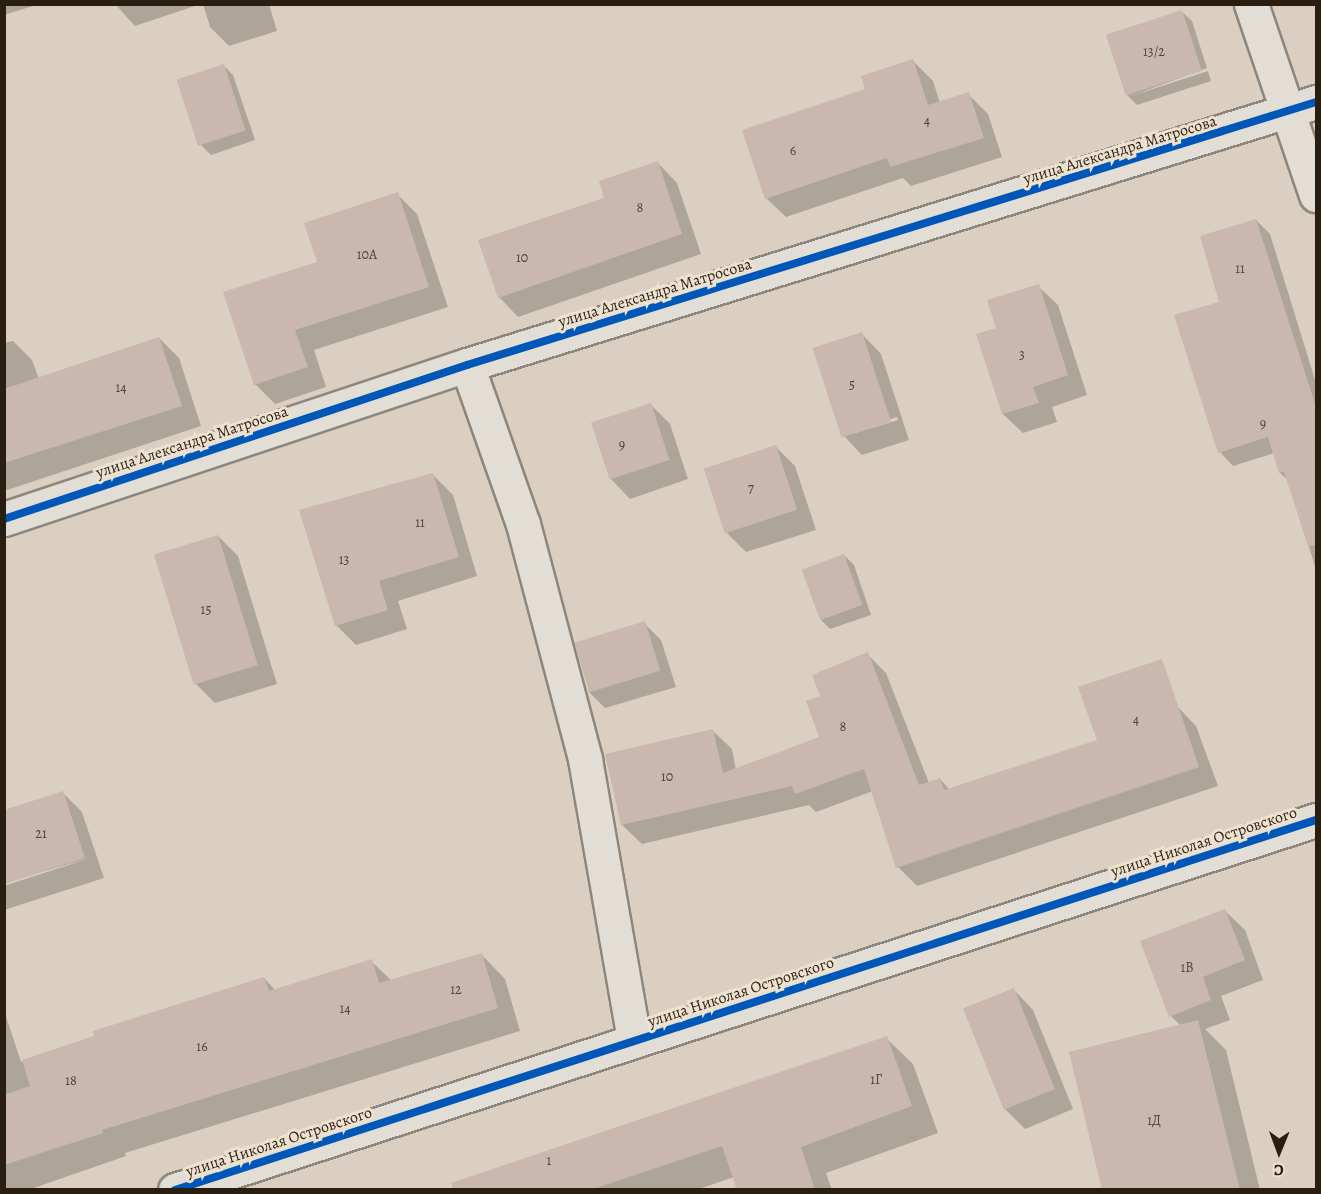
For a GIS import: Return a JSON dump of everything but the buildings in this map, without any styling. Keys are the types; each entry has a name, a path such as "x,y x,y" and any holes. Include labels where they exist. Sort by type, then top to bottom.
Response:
{"street":[{"path":"1251,4 1303,107 1317,195"},
{"name":"улица Александра Матросова","path":"4,519 467,365 1303,107"},
{"path":"467,365 523,524 585,759 634,1041"},
{"name":"улица Николая Островского","path":"175,1190 1317,820"}],"cycle path":[{"path":"4,519 467,365 1316,102"},
{"path":"175,1190 1316,820"}]}
